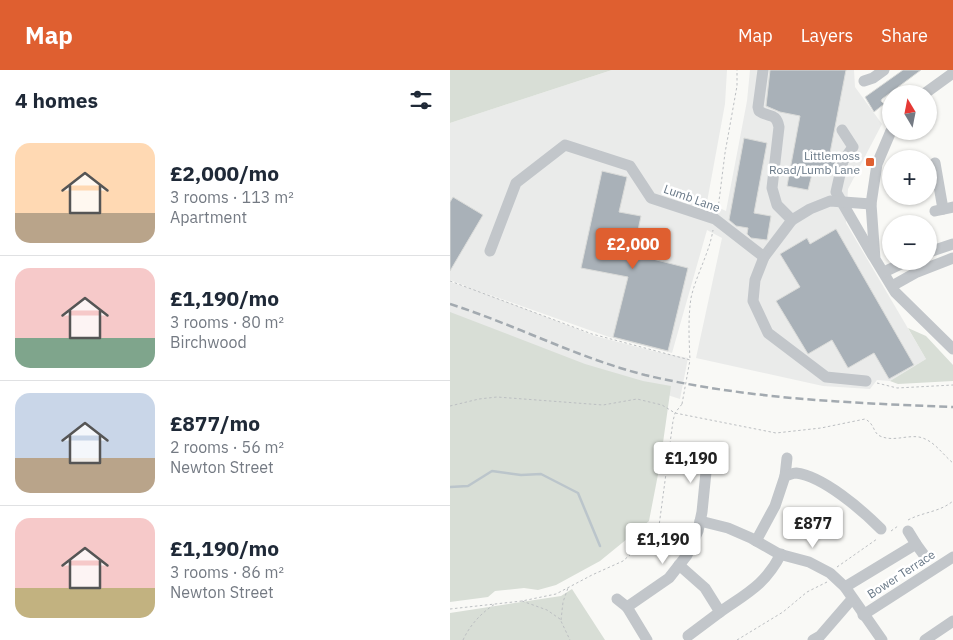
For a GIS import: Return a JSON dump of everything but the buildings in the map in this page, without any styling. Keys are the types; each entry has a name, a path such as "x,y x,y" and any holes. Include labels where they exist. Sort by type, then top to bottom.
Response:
{"street":[{"path":"763,70 759,111 774,116 780,127 772,188 777,205 792,220"},
{"path":"864,81 873,78 884,70"},
{"path":"936,85 953,73"},
{"path":"842,130 852,147 843,161 838,181 836,192 841,202 895,292 953,349"},
{"path":"875,259 871,204 878,164 887,140"},
{"name":"Lumb Lane","path":"490,251 516,183 565,145 630,166 652,198 715,219 764,257"},
{"path":"937,173 944,209"},
{"path":"866,381 826,377 768,332 753,301 755,280 764,257 792,220 818,204 830,201 871,204"},
{"path":"937,249 953,244"},
{"path":"892,286 917,272 953,258"},
{"path":"884,272 888,270"},
{"path":"627,607 669,578 688,555 700,521 707,456 682,456"},
{"path":"756,542 775,506 785,476 787,458"},
{"path":"785,476 795,473 816,479 841,495 881,529"},
{"path":"700,521 728,528 781,554 820,567 845,587 882,640"},
{"path":"908,531 924,556"},
{"path":"845,587 916,544"},
{"path":"688,636 761,584 773,569 781,554"},
{"name":"Bower Terrace","path":"863,615 953,557"},
{"path":"679,565 705,588 715,615"},
{"path":"814,640 820,636 852,598"},
{"path":"617,599 627,607 648,640"},
{"path":"925,640 953,622"}],"path":[{"path":"450,281 592,334 690,360 682,404 675,413 673,421 659,526 651,536 623,561 556,594 522,601 450,609"},
{"path":"866,381 897,388 953,385"},
{"path":"450,406 497,397 603,406 638,399 662,405 675,413 776,433 821,428 865,419 874,425 877,434 881,436 896,438 913,437 928,440 953,463"},
{"path":"737,640 783,612 807,592 835,578"},
{"path":"561,621 563,602 569,587"},
{"path":"522,601 547,610 561,621 570,640"},
{"path":"463,640 467,631 484,611 496,604"}],"shaded area":[{"path":"450,70 612,70 450,123"},
{"path":"612,70 727,70 725,104 707,202 726,211 747,101 750,70 854,70 855,87 882,124 848,189 846,223 926,359 890,381 877,380 870,389 823,386 696,358 722,238 707,230 672,353 609,337 476,290 595,336 688,358 680,399 450,325 450,282 473,289 450,280 450,123"},
{"path":"450,312 585,364 643,381 671,386 660,464 649,521 600,561 556,585 538,590 524,588 495,591 488,597 450,602"},
{"path":"908,328 926,336 953,365 953,381 898,384 890,381 926,359"},
{"path":"572,589 605,640 450,640 450,613 561,596"}],"waterway":[{"path":"450,487 468,486 492,471 521,475 541,474 578,493 600,546"}],"railway":[{"path":"450,304 596,360 645,375 683,383 760,395 876,404 953,407"}],"place":[{"name":"Littlemoss Road/Lumb Lane","path":"870,162"}]}
